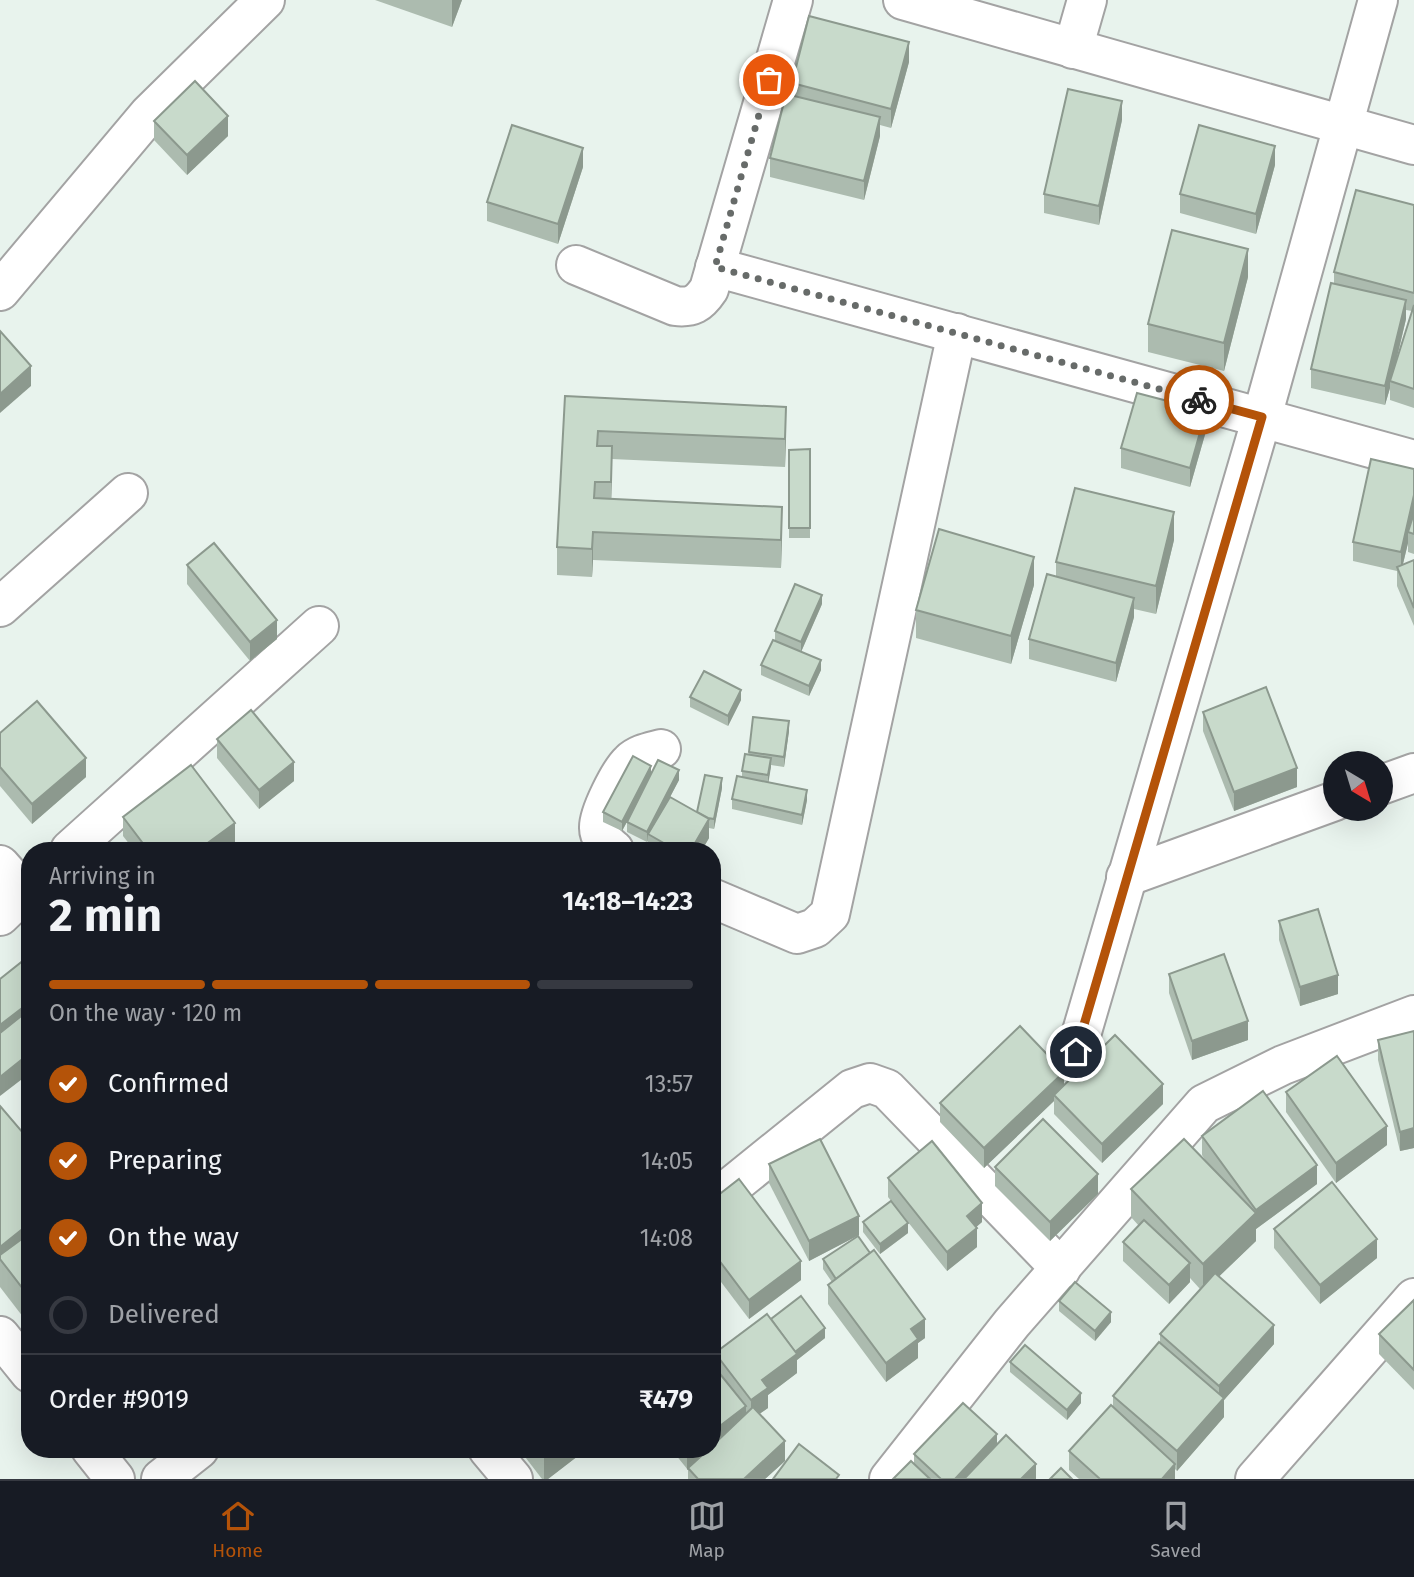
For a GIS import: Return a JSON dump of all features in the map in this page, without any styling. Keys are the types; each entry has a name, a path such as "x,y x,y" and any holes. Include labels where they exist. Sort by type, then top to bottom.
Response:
{"street":[{"path":"0,291 149,114 265,0"},
{"path":"576,265 675,306 689,308 701,301 709,289 793,0"},
{"path":"903,0 1414,145"},
{"path":"1073,49 1087,0"},
{"path":"1076,1052 1262,417 1378,0"},
{"path":"715,267 1414,460"},
{"path":"721,902 797,934 815,928 830,914 957,333"},
{"path":"0,607 128,493"},
{"path":"79,842 319,626"},
{"path":"605,842 599,827 602,814 627,764 637,756 661,749"},
{"path":"1393,781 1414,773"},
{"path":"1126,877 1323,805"},
{"path":"889,1479 1012,1323 1204,1104 1283,1065 1414,1015"},
{"path":"721,1195 852,1089 870,1083 887,1089 1061,1269"},
{"path":"1255,1479 1414,1297"},
{"path":"0,1336 21,1362"},
{"path":"98,1458 115,1479"},
{"path":"161,1479 187,1458"},
{"path":"496,1458 513,1479"}],"building":[{"path":"809,16 909,42 891,109 792,83"},
{"path":"195,81 228,116 187,155 154,121"},
{"path":"1068,89 1122,101 1099,206 1044,194"},
{"path":"786,94 880,117 864,181 770,158"},
{"path":"512,125 583,148 558,224 487,202"},
{"path":"1199,125 1275,146 1256,214 1180,194"},
{"path":"1356,190 1414,205 1414,293 1334,272"},
{"path":"1172,230 1248,249 1224,343 1148,324"},
{"path":"1331,283 1406,300 1385,386 1311,369"},
{"path":"1414,305 1414,389 1390,381"},
{"path":"0,331 31,366 0,394"},
{"path":"1137,393 1206,411 1190,468 1121,448"},
{"path":"565,396 786,407 785,439 598,431 597,446 612,446 611,482 595,482 594,498 782,507 781,540 593,532 592,549 557,547"},
{"path":"810,449 810,528 789,528 789,450"},
{"path":"1371,459 1414,469 1414,495 1401,552 1353,542"},
{"path":"1075,488 1174,512 1156,586 1056,562"},
{"path":"1414,513 1414,534 1408,532"},
{"path":"939,529 1034,557 1011,636 916,610"},
{"path":"214,543 277,620 250,642 187,565"},
{"path":"1414,560 1414,608 1397,567"},
{"path":"1047,574 1134,598 1116,663 1029,639"},
{"path":"795,584 822,595 801,642 775,631"},
{"path":"773,640 821,660 809,686 761,665"},
{"path":"704,671 741,690 728,716 690,697"},
{"path":"1266,687 1297,768 1234,792 1203,712"},
{"path":"37,701 86,758 32,804 0,767 0,733"},
{"path":"251,710 294,762 259,790 217,739"},
{"path":"753,717 789,721 784,757 749,752"},
{"path":"745,754 771,758 768,775 742,771"},
{"path":"633,756 651,766 622,822 603,812"},
{"path":"658,760 679,770 647,832 627,822"},
{"path":"191,765 235,823 209,842 142,842 123,817"},
{"path":"705,775 722,778 714,819 697,812"},
{"path":"737,776 807,790 802,815 732,799"},
{"path":"670,797 709,819 696,842 662,842 648,834"},
{"path":"1318,909 1338,975 1300,987 1279,921"},
{"path":"1224,954 1248,1021 1192,1041 1169,974"},
{"path":"21,962 21,1009 0,1025 0,979"},
{"path":"21,1016 21,1060 0,1077 0,1033"},
{"path":"1020,1026 1064,1072 984,1148 940,1103"},
{"path":"1414,1031 1414,1128 1400,1132 1378,1040"},
{"path":"1115,1035 1163,1084 1102,1144 1054,1095"},
{"path":"1337,1056 1387,1126 1336,1163 1286,1092"},
{"path":"1263,1091 1317,1165 1256,1210 1202,1136"},
{"path":"0,1106 21,1130 21,1230 0,1247"},
{"path":"1043,1119 1098,1174 1050,1222 995,1167"},
{"path":"820,1139 859,1216 809,1241 769,1164"},
{"path":"1184,1139 1256,1213 1203,1264 1131,1189"},
{"path":"932,1141 982,1203 967,1216 977,1228 947,1252 888,1178"},
{"path":"739,1179 801,1261 749,1300 721,1263 721,1193"},
{"path":"1332,1182 1377,1239 1320,1285 1274,1229"},
{"path":"891,1201 908,1223 880,1244 863,1222"},
{"path":"1144,1220 1190,1263 1169,1285 1123,1242"},
{"path":"858,1236 870,1253 836,1279 823,1259"},
{"path":"21,1240 21,1286 0,1259 0,1255"},
{"path":"874,1250 925,1319 911,1329 918,1339 886,1363 828,1285"},
{"path":"1215,1273 1274,1325 1219,1386 1160,1334"},
{"path":"1075,1282 1111,1312 1095,1331 1059,1301"},
{"path":"801,1296 825,1328 795,1352 771,1319"},
{"path":"1414,1300 1414,1370 1379,1334"},
{"path":"767,1314 797,1354 762,1380 768,1388 751,1400 721,1361 721,1348"},
{"path":"1159,1342 1224,1398 1177,1451 1113,1396"},
{"path":"1025,1345 1081,1393 1067,1410 1010,1362"},
{"path":"721,1375 746,1406 721,1425"},
{"path":"963,1403 997,1434 955,1479 941,1479 914,1454"},
{"path":"1111,1405 1175,1464 1162,1479 1100,1479 1069,1451"},
{"path":"753,1407 785,1441 744,1479 698,1479 688,1468 699,1458 721,1458 721,1437"},
{"path":"1006,1435 1036,1464 1021,1479 964,1479"},
{"path":"799,1444 839,1475 836,1479 773,1479"},
{"path":"911,1461 930,1479 893,1479"},
{"path":"1061,1468 1072,1479 1050,1479"}],"way so far":[{"path":"769,80 715,267 1199,400"}],"route":[{"path":"1076,1052 1262,417 1199,400"}]}
